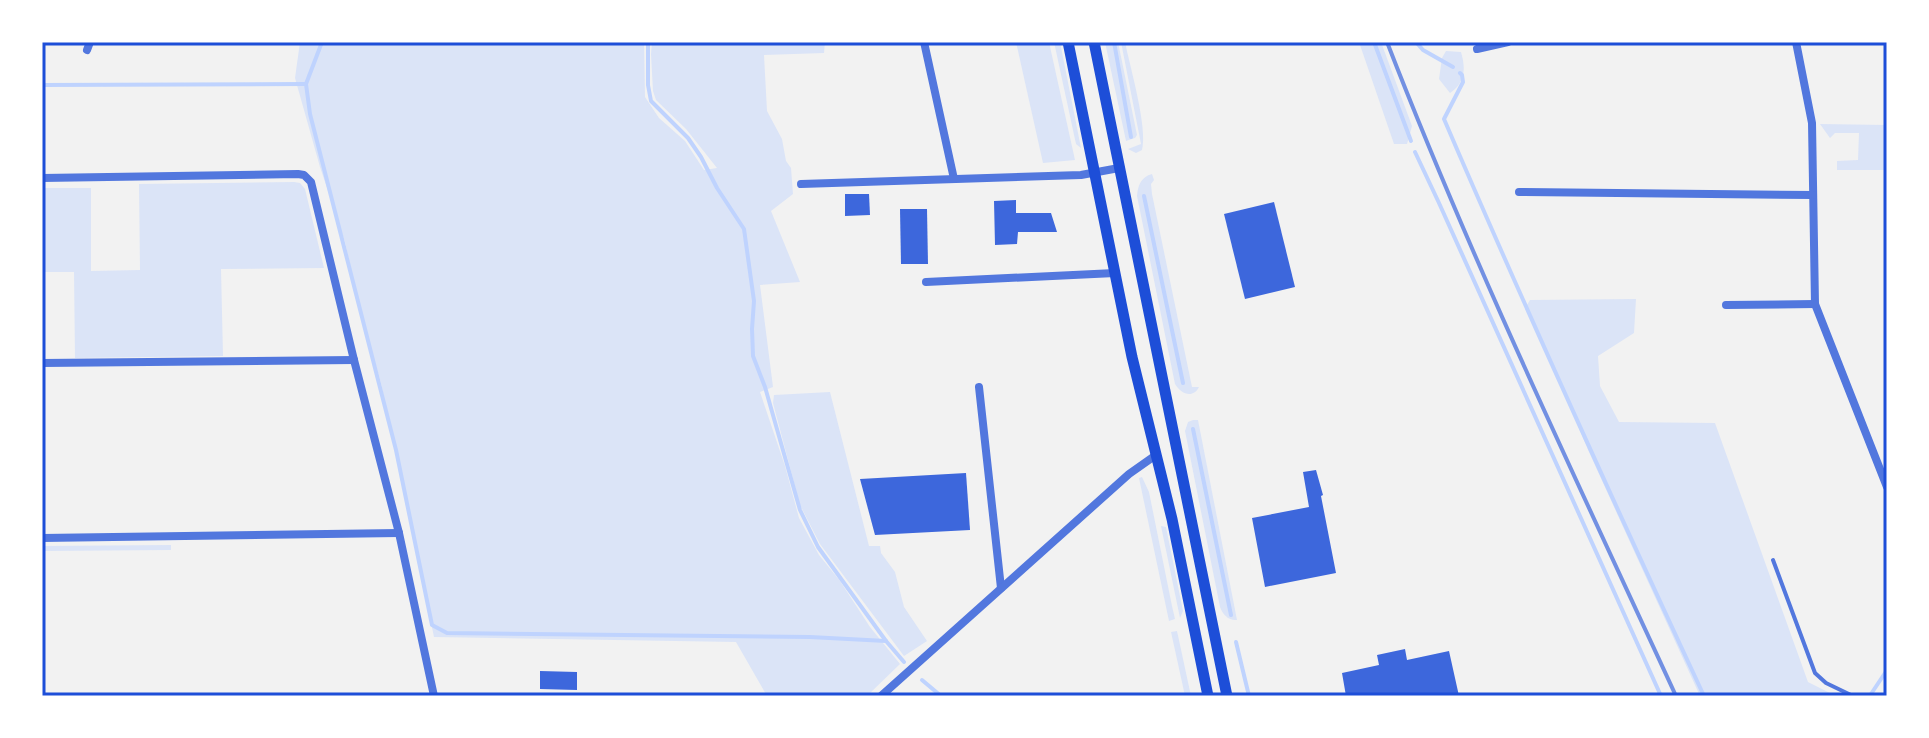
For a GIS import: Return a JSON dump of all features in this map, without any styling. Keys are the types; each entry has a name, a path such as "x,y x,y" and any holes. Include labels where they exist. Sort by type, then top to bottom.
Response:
{"main road":[{"path":"1068,42 1132,357 1172,519 1208,696"},
{"path":"1094,42 1227,696"}],"street":[{"path":"924,42 954,179"},
{"path":"1796,42 1812,123 1815,304 1887,487"},
{"path":"1477,49 1502,43"},
{"path":"801,184 1022,178 1095,173 1119,168"},
{"path":"42,178 298,174 311,182 399,533 434,696"},
{"path":"1519,192 1813,195"},
{"path":"926,282 1115,273"},
{"path":"1726,305 1815,304"},
{"path":"42,363 354,360"},
{"path":"979,387 1001,588"},
{"path":"881,696 1129,474 1156,455"},
{"path":"42,538 399,533"}],"lane":[{"path":"1773,560 1815,673 1826,683 1853,696"}],"shaded area":[{"path":"300,42 644,42 645,97 659,118 685,141 704,170 717,168 686,129 656,100 652,42 825,42 824,53 764,55 767,111 782,139 786,161 791,168 793,194 771,211 800,282 760,285 773,387 760,392 799,518 819,555 900,664 867,696 767,696 736,642 434,637 381,383 345,242 295,78"},
{"path":"1016,42 1049,42 1075,160 1043,163"},
{"path":"1054,42 1060,42 1081,148 1076,144"},
{"path":"1105,42 1118,42 1137,135 1126,141"},
{"path":"1121,42 1125,42 1143,127 1142,150 1136,153 1128,149 1141,144"},
{"path":"1359,42 1381,42 1412,126 1407,144 1394,144"},
{"path":"1446,51 1461,52 1464,64 1461,80 1450,93 1439,79"},
{"path":"1820,124 1887,125 1887,170 1837,170 1837,161 1858,160 1859,133 1835,133 1830,138"},
{"path":"1152,174 1152,194 1192,387 1199,387 1190,394 1184,393 1175,384 1137,196 1141,182"},
{"path":"294,182 305,189 324,268 221,269 223,356 75,358 74,272 43,272 42,188 91,188 91,271 140,270 139,184"},
{"path":"1636,299 1634,333 1598,356 1600,386 1619,422 1715,423 1808,682 1836,696 1700,696 1589,452 1527,305 1530,300"},
{"path":"830,392 869,546 880,546 881,553 895,572 904,607 927,641 904,656 820,544 800,505 773,403 774,395"},
{"path":"1198,420 1237,620 1227,617 1220,607 1185,431 1188,422"},
{"path":"1142,477 1149,492 1175,619 1169,621 1139,478"},
{"path":"1161,526 1166,527 1183,611 1180,618"},
{"path":"171,545 171,550 42,551 42,546"},
{"path":"1177,631 1191,696 1185,696 1171,632"}],"building":[{"path":"845,194 869,194 870,215 845,216"},
{"path":"1016,200 1016,213 1051,213 1057,232 1018,232 1017,244 995,245 994,201"},
{"path":"1274,202 1295,287 1245,299 1224,214"},
{"path":"900,209 927,209 928,264 901,264"},
{"path":"1316,470 1336,573 1265,587 1252,518 1309,507 1303,472"},
{"path":"966,473 970,530 875,535 860,479"},
{"path":"1405,649 1407,660 1449,651 1459,696 1346,696 1342,673 1379,665 1377,655"},
{"path":"540,671 577,672 577,690 540,689"}],"waterway":[{"path":"322,42 306,84 310,114 396,450 432,625 447,633 810,637 886,641"},
{"path":"648,42 651,101 688,138 744,229 754,301 753,356 765,387 800,510 818,547 904,662"},
{"path":"1114,42 1131,137"},
{"path":"1374,42 1411,141"},
{"path":"1416,42 1423,50 1453,67"},
{"path":"1460,73 1463,82 1444,119 1572,409 1704,696"},
{"path":"42,85 306,84"},
{"path":"1415,152 1661,696"},
{"path":"1144,196 1183,383"},
{"path":"1193,429 1231,615"},
{"path":"1236,642 1249,696"},
{"path":"1871,694 1887,670"},
{"path":"922,680 941,696"}],"railway":[{"path":"1387,42 1490,289 1676,696"}]}
